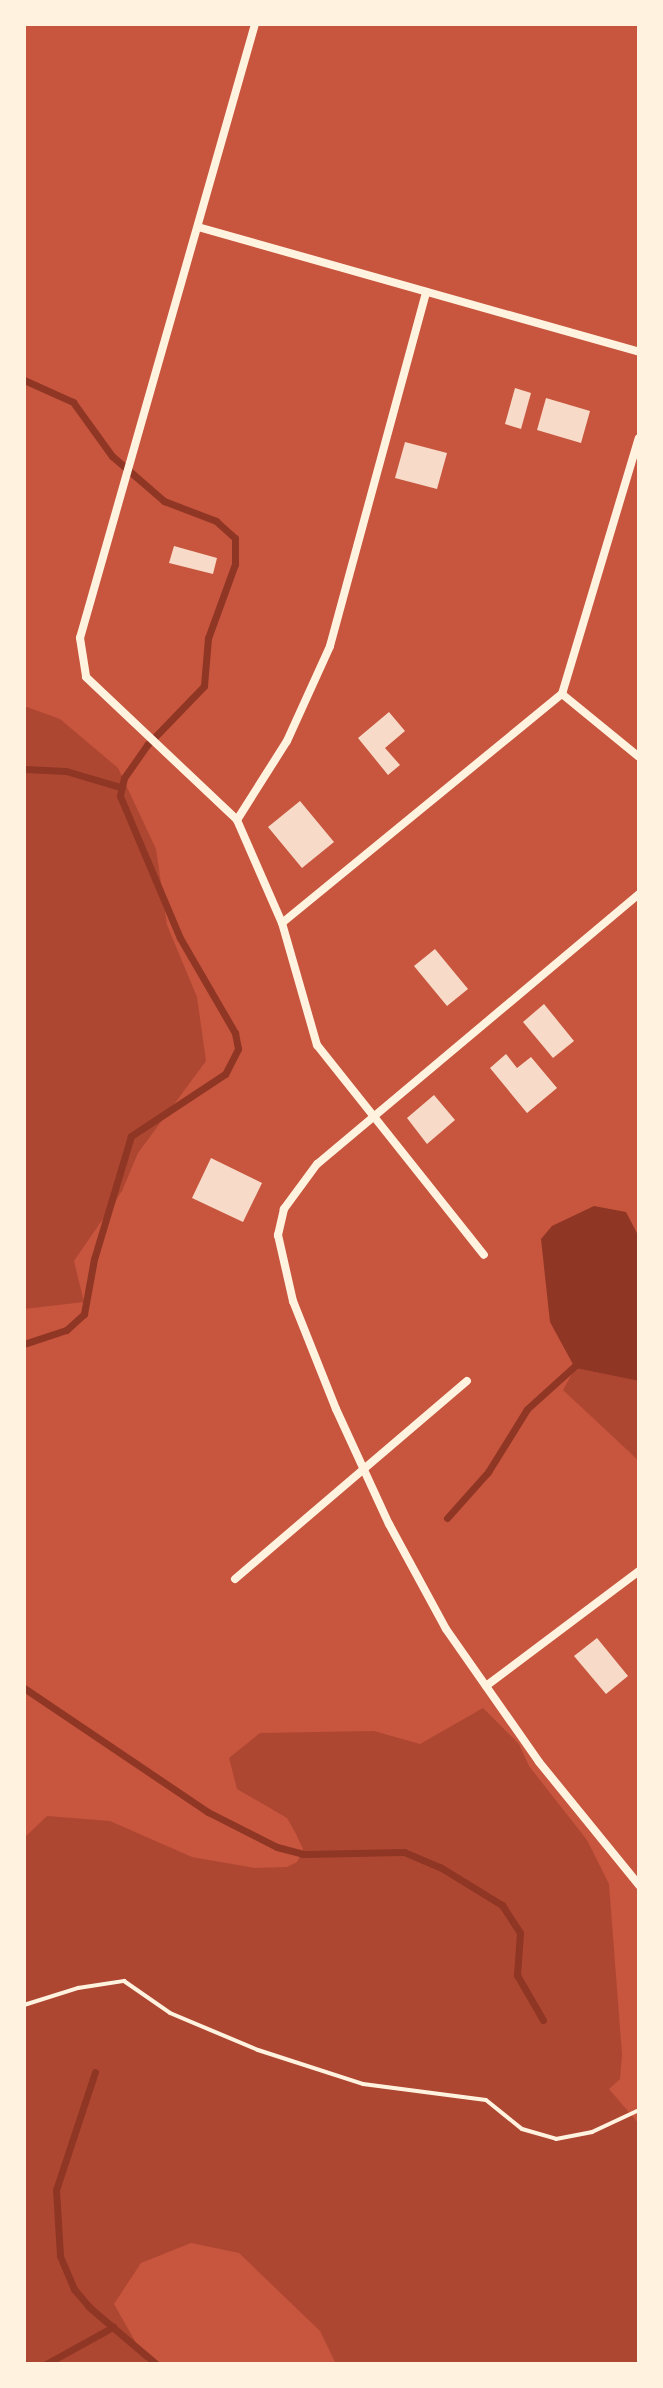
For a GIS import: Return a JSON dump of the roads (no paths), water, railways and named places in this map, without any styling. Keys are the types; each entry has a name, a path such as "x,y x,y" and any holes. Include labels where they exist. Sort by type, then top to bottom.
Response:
{"street":[{"path":"255,24 80,638 86,677 237,820 282,923 317,1045 484,1255"},
{"path":"198,227 639,352"},
{"path":"237,820 287,741 330,646 426,292"},
{"path":"282,923 562,694 639,438"},
{"path":"562,694 639,757"},
{"path":"639,894 317,1164 284,1209 278,1235 293,1301 363,1470 446,1629 539,1762 639,1885"},
{"path":"235,1579 467,1381"},
{"path":"486,1686 639,1571"}],"waterway":[{"path":"24,380 73,402 112,456 164,501 216,521 235,538 235,564 208,638 204,686 147,745 124,778 120,796 180,938 235,1033 238,1049 225,1074 131,1136 94,1259 84,1314 66,1330 24,1344"},
{"path":"24,769 66,771 120,787"},
{"path":"447,1518 488,1472 527,1409 579,1362"},
{"path":"24,1688 208,1812 277,1847 303,1854 404,1852 440,1867 502,1905 520,1933 517,1975 543,2020"},
{"path":"95,2072 56,2190 60,2256 74,2289 89,2307 156,2364"},
{"path":"46,2364 113,2327"}]}
